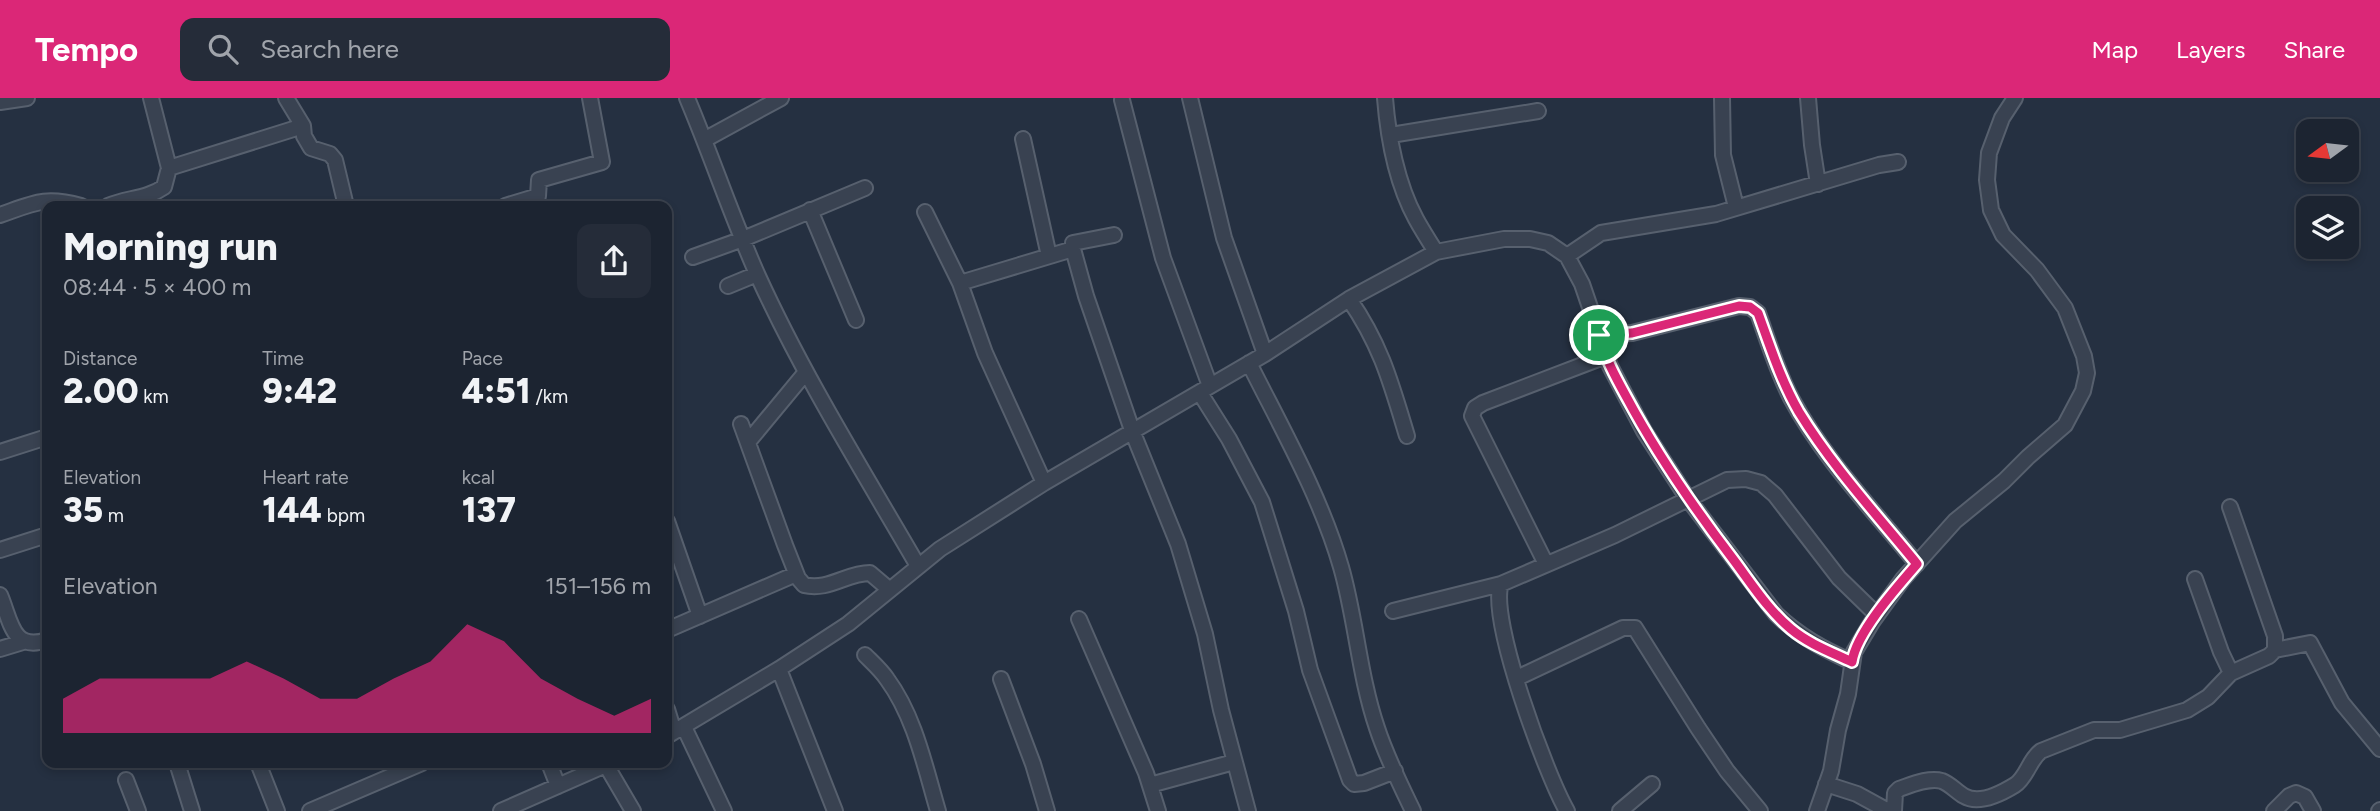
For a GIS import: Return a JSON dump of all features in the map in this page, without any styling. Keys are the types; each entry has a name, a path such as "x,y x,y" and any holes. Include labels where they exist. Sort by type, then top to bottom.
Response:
{"street":[{"path":"0,102 27,98"},
{"path":"122,201 153,194 164,187 168,177 169,168 150,98"},
{"path":"286,98 303,126 304,136 311,148 330,154 335,160 345,201"},
{"path":"540,201 539,180 603,162 590,98"},
{"path":"687,98 757,274 807,372 918,566"},
{"path":"704,140 782,98"},
{"path":"1190,98 1224,238 1265,354"},
{"path":"1385,98 1402,180 1415,217 1436,252"},
{"path":"1723,98 1723,155 1736,207"},
{"path":"1808,98 1818,184"},
{"path":"1817,811 1848,694 1854,652 1877,615 1917,564 1970,507 2004,481 2057,433 2073,414 2086,380 2086,364 2081,345 2065,309 2037,270 2003,235 1991,210 1987,180 1989,153 2002,118 2015,98"},
{"path":"1122,100 1163,258 1205,389 1262,502 1296,611 1310,670 1350,780 1354,784 1364,783 1395,771"},
{"path":"1391,135 1538,111"},
{"path":"169,168 303,126"},
{"path":"1023,139 1049,256"},
{"path":"1567,256 1601,233 1694,219 1898,162"},
{"path":"693,257 865,188"},
{"path":"0,214 42,201"},
{"path":"44,201 61,201"},
{"path":"810,210 856,320"},
{"path":"925,212 960,284 985,353 1044,483"},
{"path":"1114,235 1073,243 1073,248 1086,296 1133,433 1178,544 1205,634 1248,811"},
{"path":"724,811 675,732 848,624 940,549 1044,483 1265,354 1349,299 1400,269 1436,252 1504,239 1530,239 1548,243 1567,256 1582,284 1606,356 1644,430 1688,499 1776,614 1791,629 1813,644 1852,662"},
{"path":"960,284 1073,248"},
{"path":"728,286 757,274"},
{"path":"1349,299 1378,345 1407,436"},
{"path":"1599,335 1632,333 1718,310 1750,307 1758,313 1800,414 1917,564"},
{"path":"1546,564 1472,416 1475,408 1483,403 1606,356"},
{"path":"1249,363 1333,543 1371,709 1413,811"},
{"path":"748,442 807,372"},
{"path":"741,424 796,573 804,585 816,588 829,586 860,573 870,573 890,590"},
{"path":"0,452 42,439"},
{"path":"1393,611 1501,584 1615,535 1727,480 1746,479 1761,483 1790,513 1839,578 1877,615"},
{"path":"2230,507 2275,636 2275,650"},
{"path":"672,536 700,616"},
{"path":"0,550 42,537"},
{"path":"672,628 796,573"},
{"path":"2195,579 2231,673"},
{"path":"1501,584 1497,593 1500,612 1517,678 1544,761 1567,811"},
{"path":"0,596 17,636 23,642"},
{"path":"1079,619 1150,785 1158,811"},
{"path":"1517,678 1623,628 1635,628 1727,771 1760,811"},
{"path":"0,649 23,642 42,641"},
{"path":"1894,811 1895,793 1899,789 1933,780 1946,783 1966,798 1982,799 1991,796 2020,782 2040,751 2094,730 2120,730 2187,710 2208,697 2231,673 2269,656 2275,650 2310,643 2342,703 2380,749"},
{"path":"865,655 888,679 903,708 938,811"},
{"path":"779,669 835,811"},
{"path":"1001,678 1047,811"},
{"path":"1150,785 1234,762"},
{"path":"179,768 192,811"},
{"path":"260,768 277,811"},
{"path":"310,811 401,768"},
{"path":"551,768 558,786"},
{"path":"501,811 599,768"},
{"path":"610,768 633,811"},
{"path":"126,780 138,811"},
{"path":"1620,811 1652,784"},
{"path":"1826,784 1857,794 1888,811"},
{"path":"2274,811 2289,796 2296,793 2305,797 2313,811"}],"route":[{"path":"1739,306 1750,307 1758,313 1800,414 1917,564 1872,622 1854,652 1852,662 1820,648 1791,629 1754,587 1688,499 1644,430 1610,366 1599,335 1632,333 1739,306"}]}
